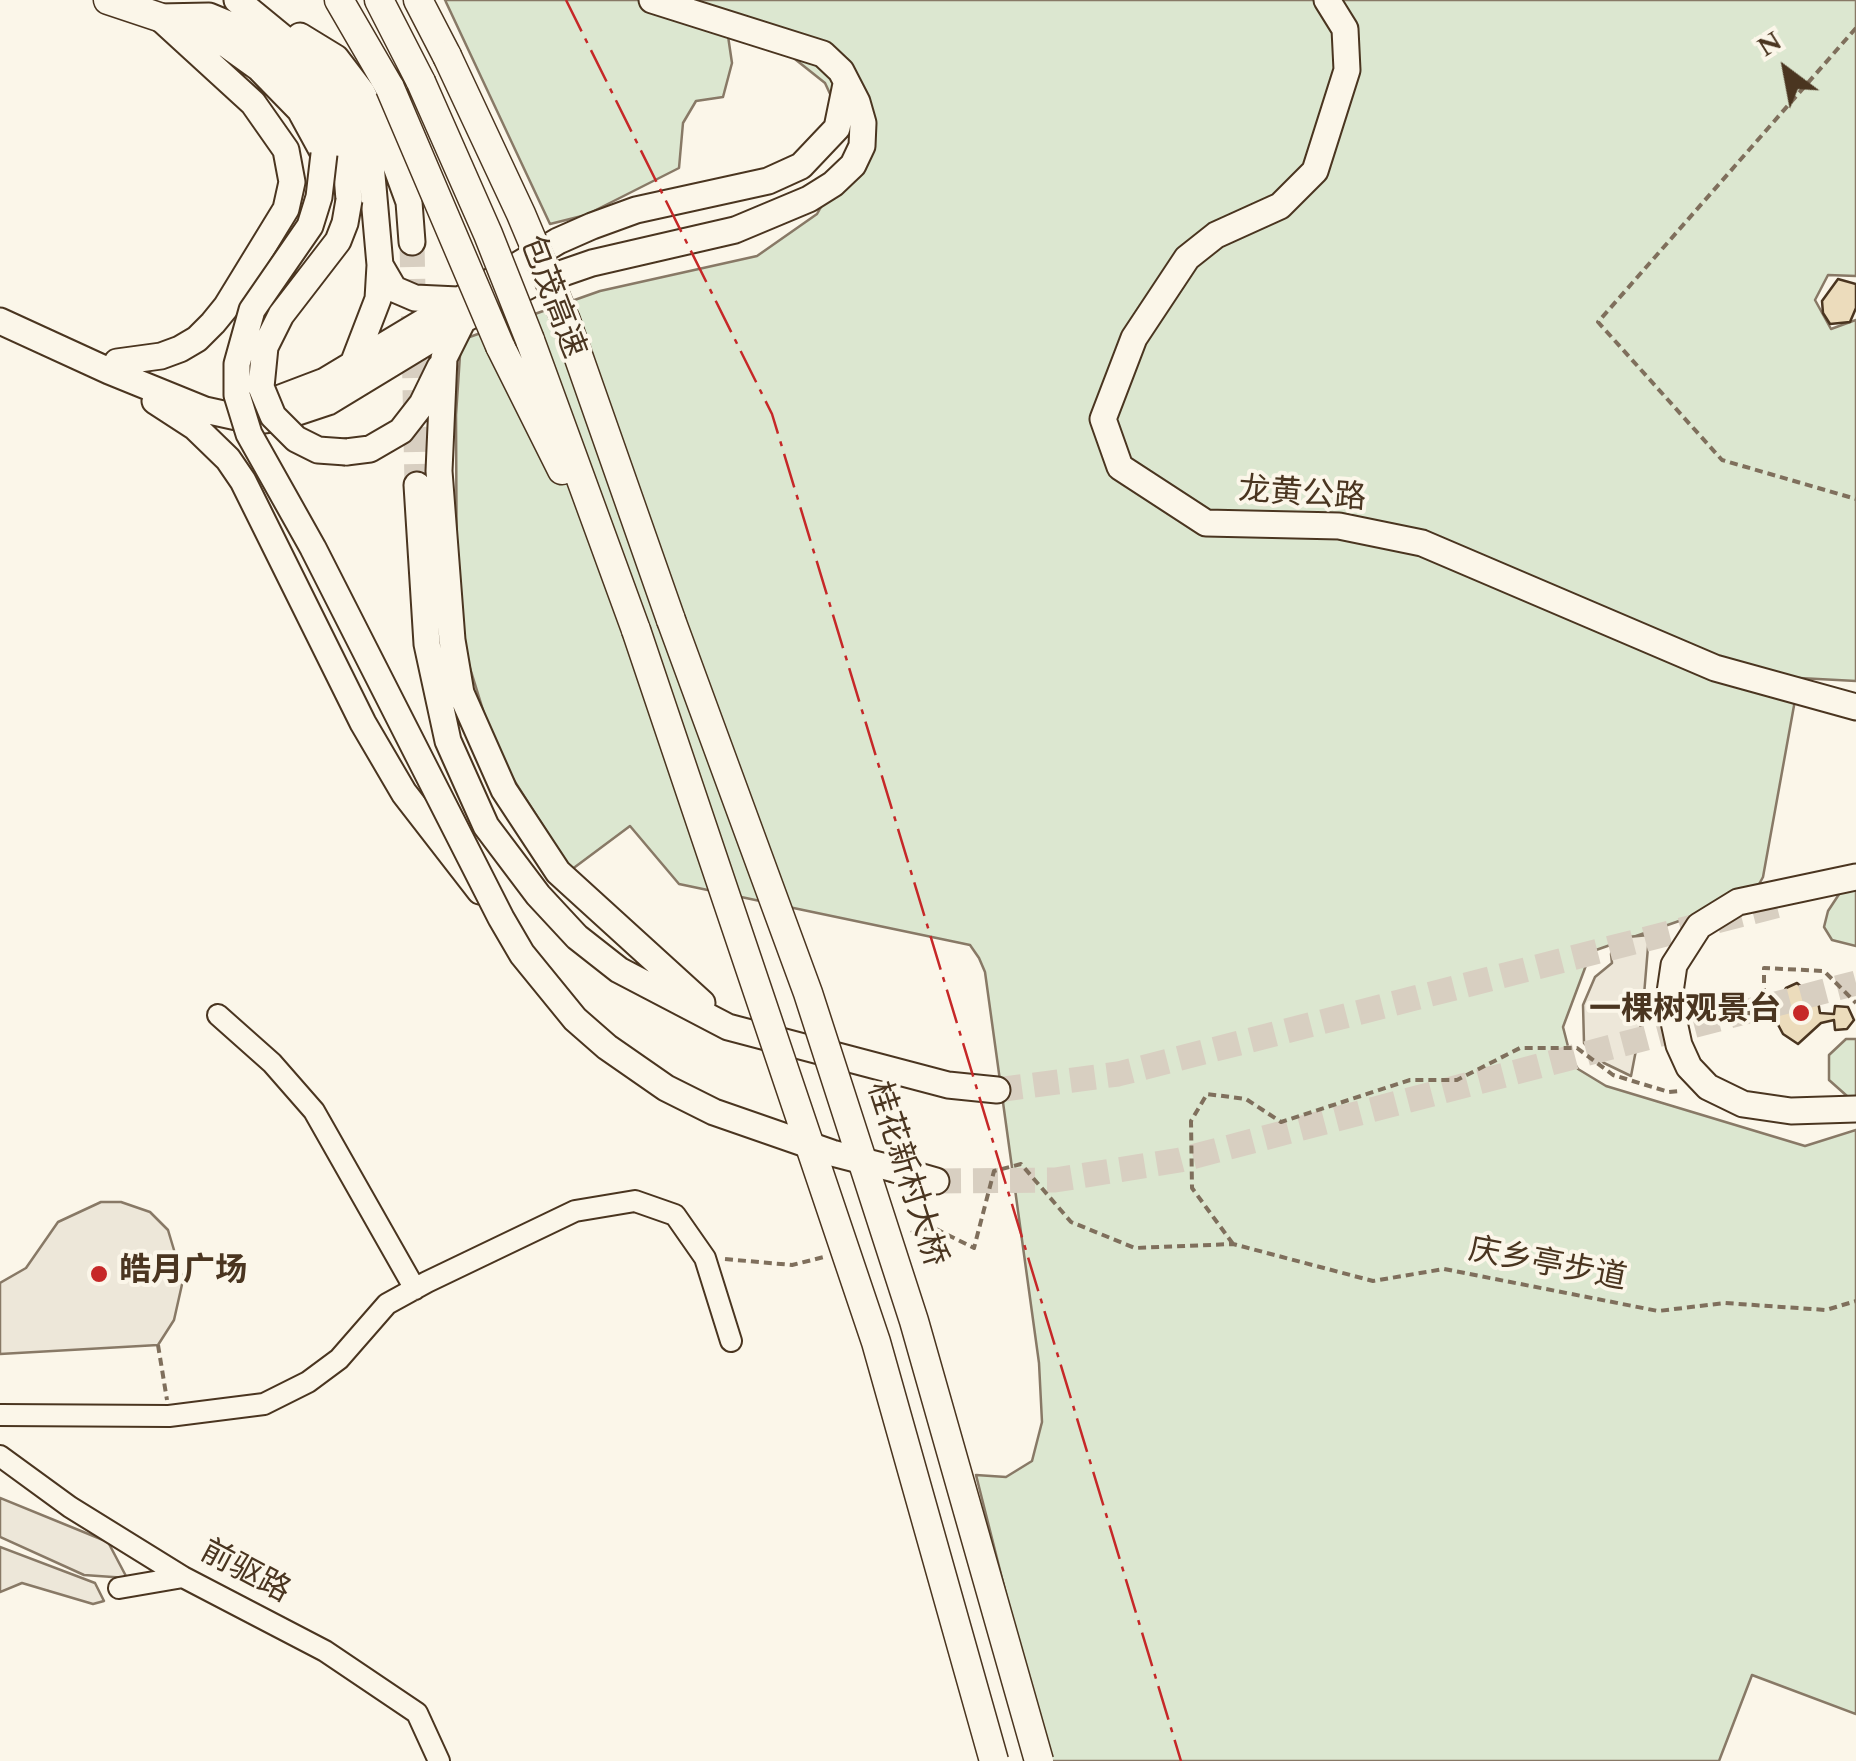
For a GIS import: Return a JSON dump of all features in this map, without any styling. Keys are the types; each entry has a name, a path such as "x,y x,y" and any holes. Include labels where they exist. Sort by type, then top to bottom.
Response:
{"highway":[{"path":"108,0 160,17"},
{"path":"135,0 160,17"},
{"path":"338,0 390,88 500,346 548,445 604,546"},
{"name":"包茂高速","path":"379,0 421,82 488,234 636,630 876,1342 994,1761"},
{"name":"包茂高速","path":"422,5 522,214 566,321 671,620"},
{"name":"桂花新村大桥","path":"671,620 808,993 891,1248 1039,1761"}],"main road":[{"path":"238,0 336,58 362,92 409,202 412,242"},
{"path":"238,0 310,60 358,124 371,164 380,265 378,300 354,363 328,402"},
{"path":"564,272 736,230 782,213 833,184 853,165 862,146 863,124 857,102 841,71 823,54 652,0"},
{"name":"龙黄公路","path":"1327,0 1345,29 1346,70 1315,171 1280,206 1216,235 1187,258 1144,322 1134,338 1103,420 1120,468 1206,524 1339,526 1422,543 1714,668 1856,707"},
{"path":"160,17 210,16 250,33 297,72 321,101 345,149 349,200 338,242 282,316 265,347 261,388 273,416 296,439 318,450 346,452 370,448 402,430 422,404 444,358 460,310"},
{"path":"160,17 226,45 259,68 300,110 324,154 320,197 310,226 252,310 237,364 237,395 249,434 313,548 522,954 576,1018 608,1047 666,1088 730,1118 832,1153 936,1181"},
{"path":"113,367 180,349 213,323 286,209 292,182 286,150 254,103 160,17"},
{"path":"0,321 229,417 280,418 328,402 558,242 636,210 768,182 801,166 838,128 846,84"},
{"path":"113,367 206,394 252,402 275,400 460,310 687,221 684,209 661,204"},
{"path":"380,265 394,288 460,310"},
{"path":"0,307 113,367 195,427 228,458 243,480 364,723 404,793 501,918"},
{"path":"444,358 439,471 452,640 461,692 484,748 504,790 558,872 728,1026"},
{"path":"416,485 425,626 434,690 448,741 486,826 538,895 577,936 619,970 728,1026 948,1086 997,1090"},
{"path":"1856,877 1738,902 1699,926 1674,965 1669,999 1679,1045 1689,1067 1708,1087 1743,1104 1790,1112 1856,1108"}],"street":[{"path":"218,1014 272,1063 314,1111 415,1289"},
{"path":"0,1415 170,1416 264,1404 308,1382 338,1359 386,1304 575,1210 635,1201 675,1215 705,1258 731,1341"},
{"name":"前驱路","path":"0,1456 70,1507 183,1577 325,1651 417,1713 439,1761"},
{"path":"120,1588 183,1577"}],"path":[{"path":"1856,28 1598,322 1722,460 1856,499"},
{"path":"1642,1012 1764,1013 1764,968 1824,971 1856,1003"},
{"path":"1233,1244 1192,1188 1190,1122 1207,1094 1246,1099 1281,1122 1410,1080 1458,1080 1520,1048 1577,1048 1613,1076 1670,1092 1708,1087"},
{"name":"庆乡亭步道","path":"897,1237 932,1227 974,1248 994,1171 1021,1164 1070,1222 1135,1248 1233,1244 1374,1281 1444,1269 1658,1310 1725,1303 1826,1310 1856,1301"},
{"path":"705,1258 792,1265 827,1256"},
{"path":"158,1345 170,1416"}],"green space":[{"path":"445,0 1856,0 1856,276 1828,275 1815,300 1831,329 1856,320 1856,681 1799,678 1763,877 1757,888 1745,898 1596,950 1588,960 1563,1027 1578,1069 1606,1086 1805,1146 1856,1130 1856,1714 1752,1675 1719,1761 1048,1761 976,1475 1006,1477 1032,1461 1042,1422 1039,1363 985,972 979,958 970,945 679,884 630,826 571,870 496,752 457,626 456,415 461,340 600,291 757,256 817,214 853,151 851,139 825,83 776,44 728,36 732,63 723,97 696,101 683,123 679,168 586,215 550,224"},
{"path":"1851,876 1856,879 1856,946 1832,940 1824,927 1828,911"},
{"path":"1846,1039 1856,1039 1856,1104 1829,1080 1829,1055"}],"shaded area":[{"path":"1649,935 1642,1019 1631,1076 1604,1063 1584,1043 1583,1005 1595,977 1612,963 1617,938"},
{"name":"皓月广场","path":"101,1202 121,1202 150,1212 168,1230 183,1280 174,1320 158,1345 0,1354 0,1283 26,1268 58,1222"},
{"path":"0,1498 108,1542 127,1578 84,1575 0,1537"},
{"path":"0,1547 95,1583 104,1601 93,1604 22,1583 0,1592"}],"building":[{"path":"1838,279 1856,284 1856,308 1850,322 1830,324 1822,301"},
{"name":"一棵树观景台","path":"1797,983 1818,1001 1820,1013 1834,1014 1835,1006 1848,1007 1854,1020 1847,1029 1835,1030 1834,1020 1821,1023 1798,1044 1783,1034 1775,1019 1777,1003 1786,988"}],"tunnel":[{"path":"412,242 417,485"},
{"path":"997,1090 1118,1074 1783,904"},
{"path":"936,1181 1055,1180 1180,1160 1856,983"}],"power":[{"path":"566,0 772,414 1181,1761"}],"place":[{"name":"一棵树观景台","path":"1801,1013"},
{"name":"皓月广场","path":"99,1274"}]}
